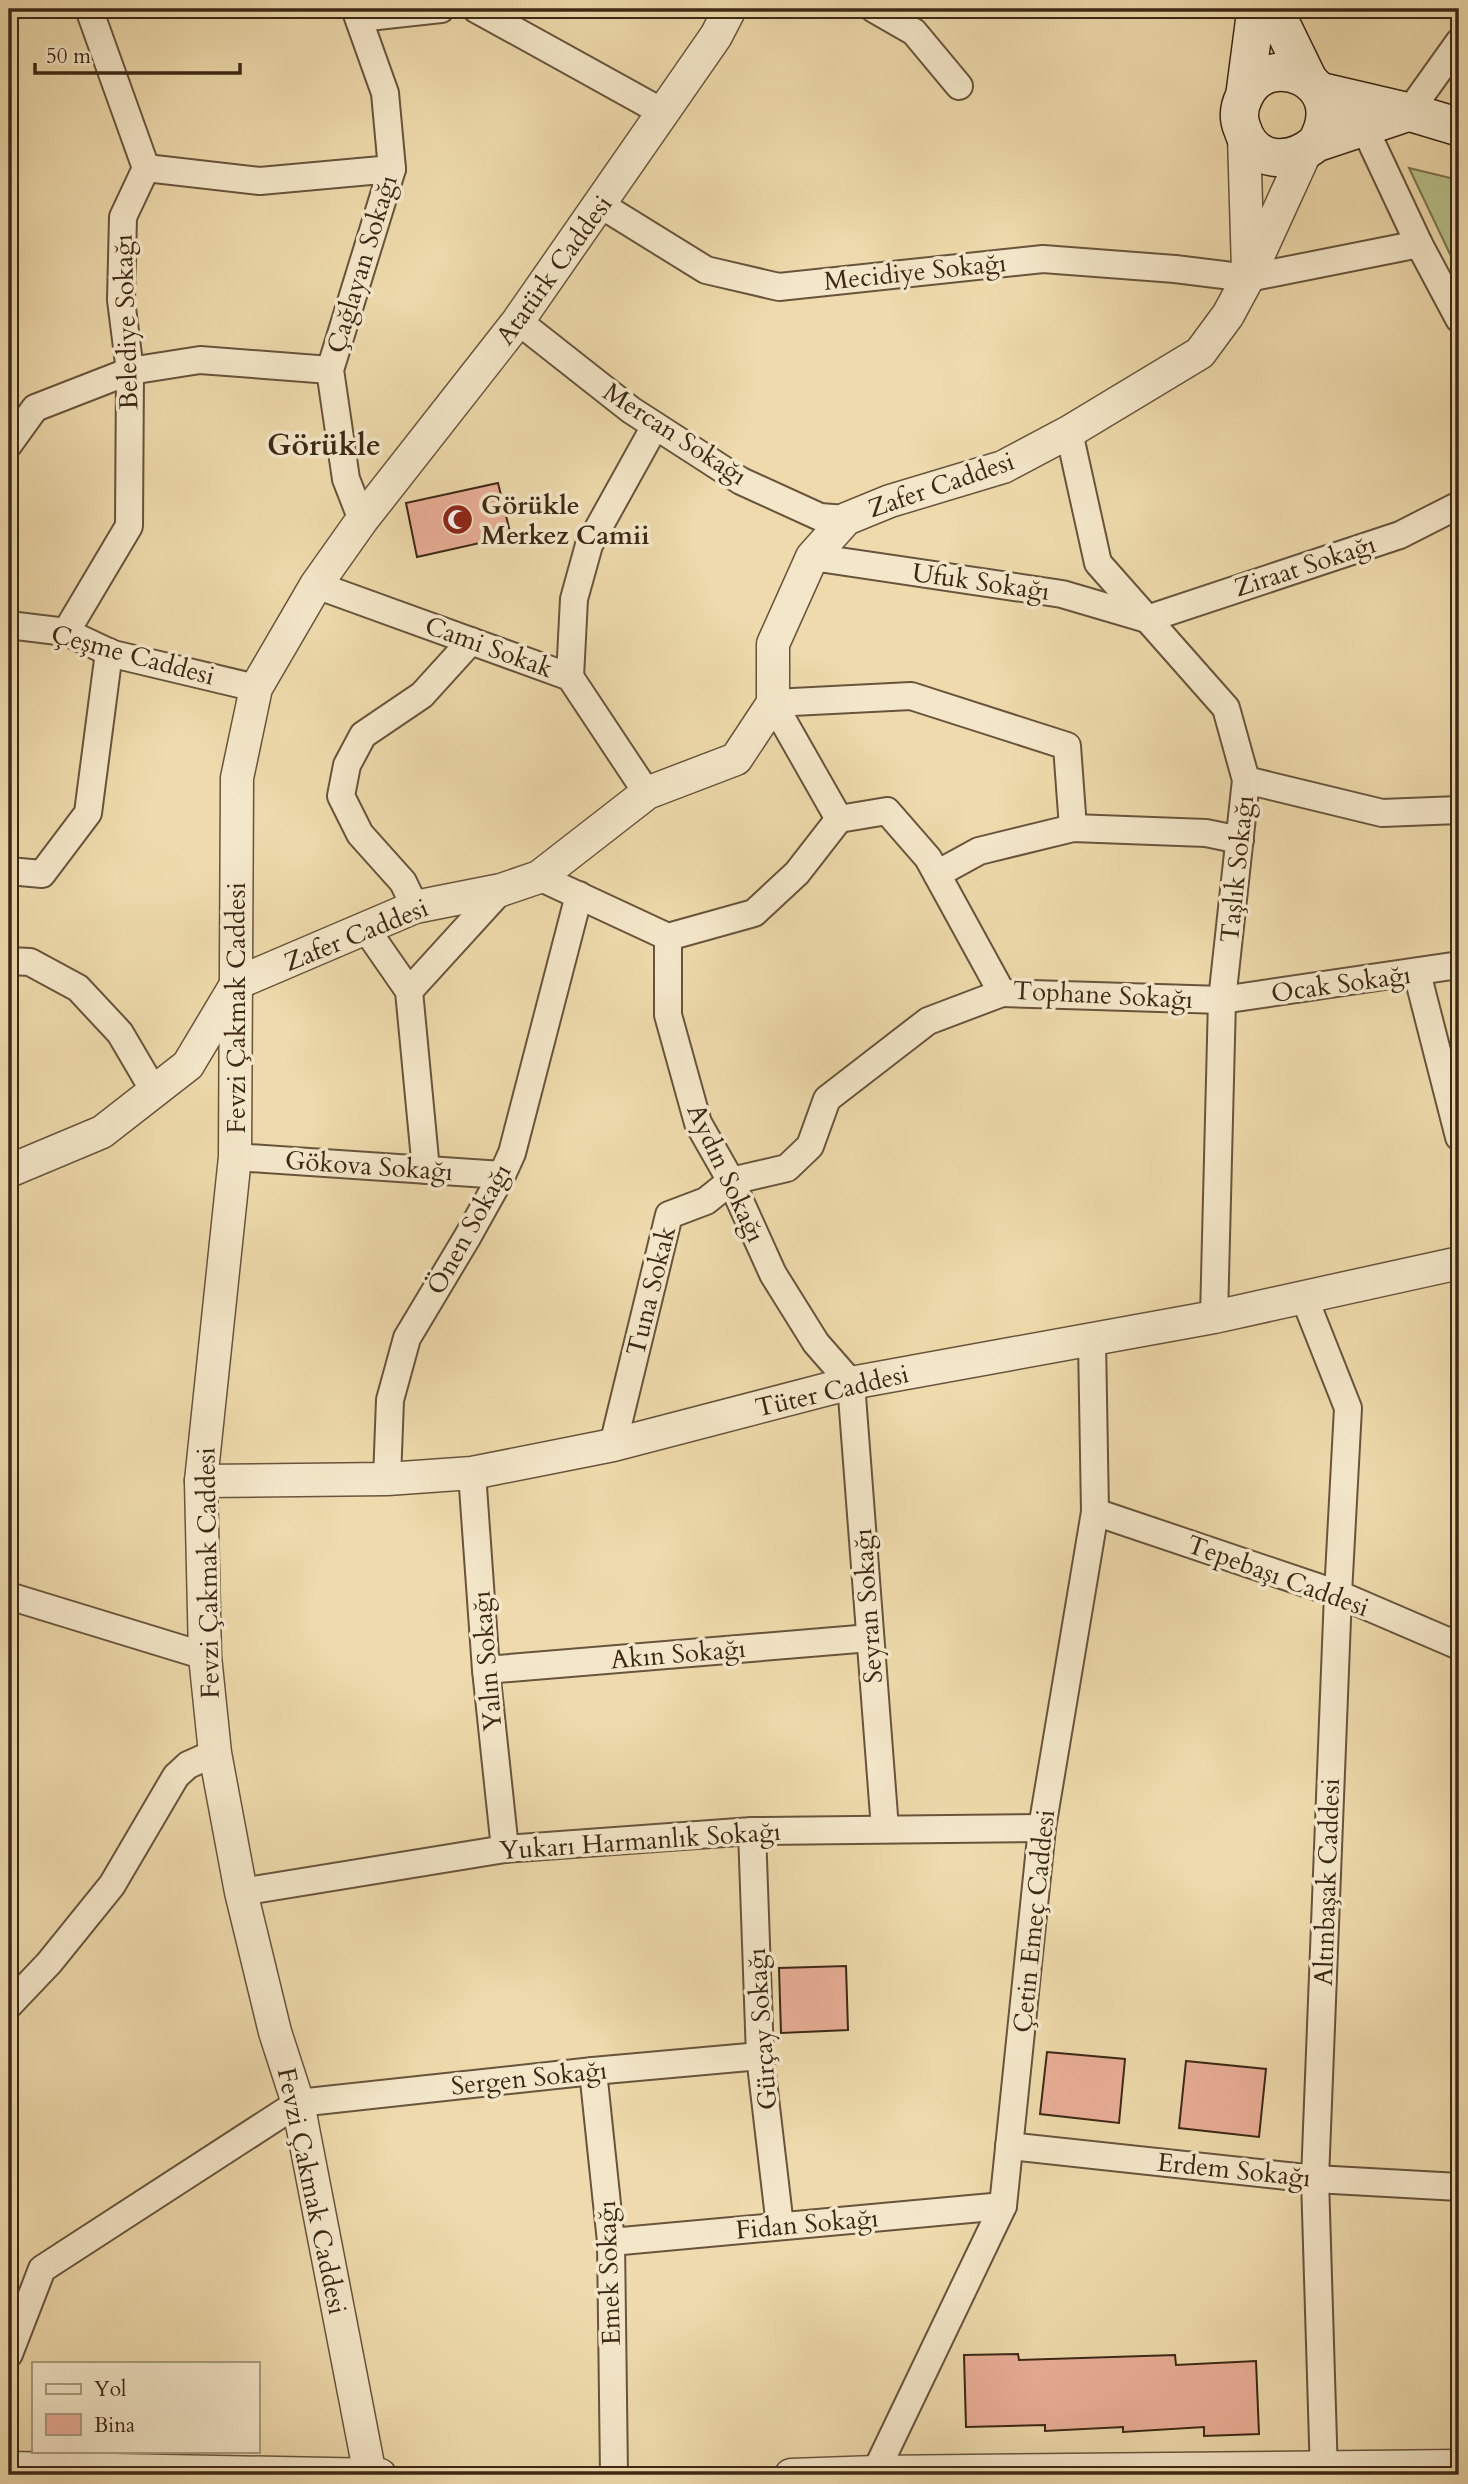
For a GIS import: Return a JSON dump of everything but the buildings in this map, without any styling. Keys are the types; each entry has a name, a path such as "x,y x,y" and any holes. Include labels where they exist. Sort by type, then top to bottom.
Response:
{"main road":[{"path":"1256,9 1245,93 1240,107 1244,136 1253,147 1278,159 1292,158 1310,148 1409,112"},
{"path":"1274,9 1324,104 1326,118 1323,131 1310,148"},
{"path":"1245,93 1254,82 1274,73 1296,74 1314,86 1459,127"}],"street":[{"path":"89,9 146,168 260,181 392,169"},
{"path":"357,14 441,9"},
{"path":"476,9 664,113"},
{"name":"Atatürk Caddesi","path":"362,520 518,321 664,113 716,36 730,9"},
{"path":"874,9 914,32 959,86"},
{"name":"Çağlayan Sokağı","path":"357,14 385,93 392,169 330,370 346,479 362,520"},
{"path":"1409,112 1459,43"},
{"path":"1364,127 1419,244 1459,319"},
{"path":"1244,136 1248,278"},
{"name":"Zafer Caddesi","path":"237,983 415,907 501,890 539,877 647,793 736,759 773,703 773,643 812,557 846,519 890,501 1003,467 1069,432 1200,353 1228,315 1248,278 1310,148"},
{"name":"Belediye Sokağı","path":"66,632 129,526 130,372 121,300 123,217 146,168"},
{"name":"Mecidiye Sokağı","path":"601,205 706,270 779,286 1043,258 1248,278 1419,244"},
{"name":"Mercan Sokağı","path":"518,321 631,410 741,481 820,517 846,519"},
{"path":"9,444 35,408 130,372 200,360 330,370"},
{"path":"570,677 574,599 589,545 655,426"},
{"name":"Taşlık Sokağı","path":"1069,432 1098,563 1226,708 1246,780 1222,1000 1214,1317"},
{"name":"Ziraat Sokağı","path":"1147,619 1400,535 1459,505"},
{"name":"Fevzi Çakmak Caddesi","path":"362,520 316,584 256,688 237,778 236,1157 201,1481 205,1656 215,1753 242,1892 275,2032 298,2103 370,2475"},
{"name":"Ufuk Sokağı","path":"812,557 1062,594 1147,619"},
{"name":"Cami Sokak","path":"316,584 570,677 647,793"},
{"name":"Çeşme Caddesi","path":"9,625 66,632 109,652 256,688"},
{"path":"415,907 403,882 360,834 341,796 347,765 363,735 422,695 471,640"},
{"path":"9,870 42,874 88,813 109,652"},
{"path":"539,877 668,937 754,913 797,873 839,819 773,703 911,696 1067,746 1073,828"},
{"path":"1246,780 1382,813 1459,810"},
{"name":"Tophane Sokağı","path":"839,819 887,811 928,858 1002,993 1222,1000"},
{"path":"937,874 979,851 1073,828 1206,833 1240,840"},
{"path":"409,991 501,890"},
{"name":"Önen Sokağı","path":"387,1479 390,1400 407,1338 502,1175 512,1153 579,895"},
{"path":"366,929 409,991 426,1170"},
{"name":"Aydın Sokağı","path":"668,937 668,1015 698,1123 731,1181 773,1273 816,1343 851,1383"},
{"path":"9,961 30,962 78,988 120,1033 154,1091"},
{"name":"Ocak Sokağı","path":"1222,1000 1459,965"},
{"path":"1417,973 1459,1137"},
{"path":"9,1171 102,1132 188,1065 237,983"},
{"name":"Tuna Sokak","path":"613,1445 669,1215 706,1201 731,1181 787,1168 810,1146 827,1099 928,1021 1002,993"},
{"name":"Gökova Sokağı","path":"236,1157 502,1175"},
{"name":"Tüter Caddesi","path":"201,1481 387,1479 472,1472 613,1445 851,1383 1092,1341 1459,1264"},
{"name":"Altınbaşak Caddesi","path":"1304,1297 1348,1408 1315,2179 1323,2472"},
{"name":"Çetin Emeç Caddesi","path":"875,2473 1003,2206 1042,1828 1095,1512 1092,1341"},
{"name":"Seyran Sokağı","path":"851,1383 885,1829"},
{"name":"Yalın Sokağı","path":"472,1472 486,1670 505,1849"},
{"name":"Tepebaşı Caddesi","path":"1095,1512 1338,1594 1459,1646"},
{"path":"9,1596 205,1656"},
{"name":"Akın Sokağı","path":"486,1670 870,1639"},
{"path":"9,2005 49,1963 112,1885 176,1776 188,1765 215,1753"},
{"name":"Yukarı Harmanlık Sokağı","path":"242,1892 505,1849 752,1831 1042,1828"},
{"name":"Gürçay Sokağı","path":"752,1831 760,2056 780,2226"},
{"name":"Sergen Sokağı","path":"298,2103 760,2056"},
{"name":"Emek Sokağı","path":"593,2071 611,2242 614,2475"},
{"path":"9,2354 42,2269 298,2103"},
{"name":"Erdem Sokağı","path":"1009,2146 1315,2179 1459,2187"},
{"name":"Fidan Sokağı","path":"611,2242 1003,2206"},
{"path":"792,2475 1323,2472 1459,2466"},
{"path":"9,2468 380,2475"}],"green space":[{"path":"1409,168 1459,180 1459,273"}],"place":[{"name":"Görükle Merkez Camii","path":"458,520"}],"district":[{"name":"Görükle","path":"324,445"}]}
